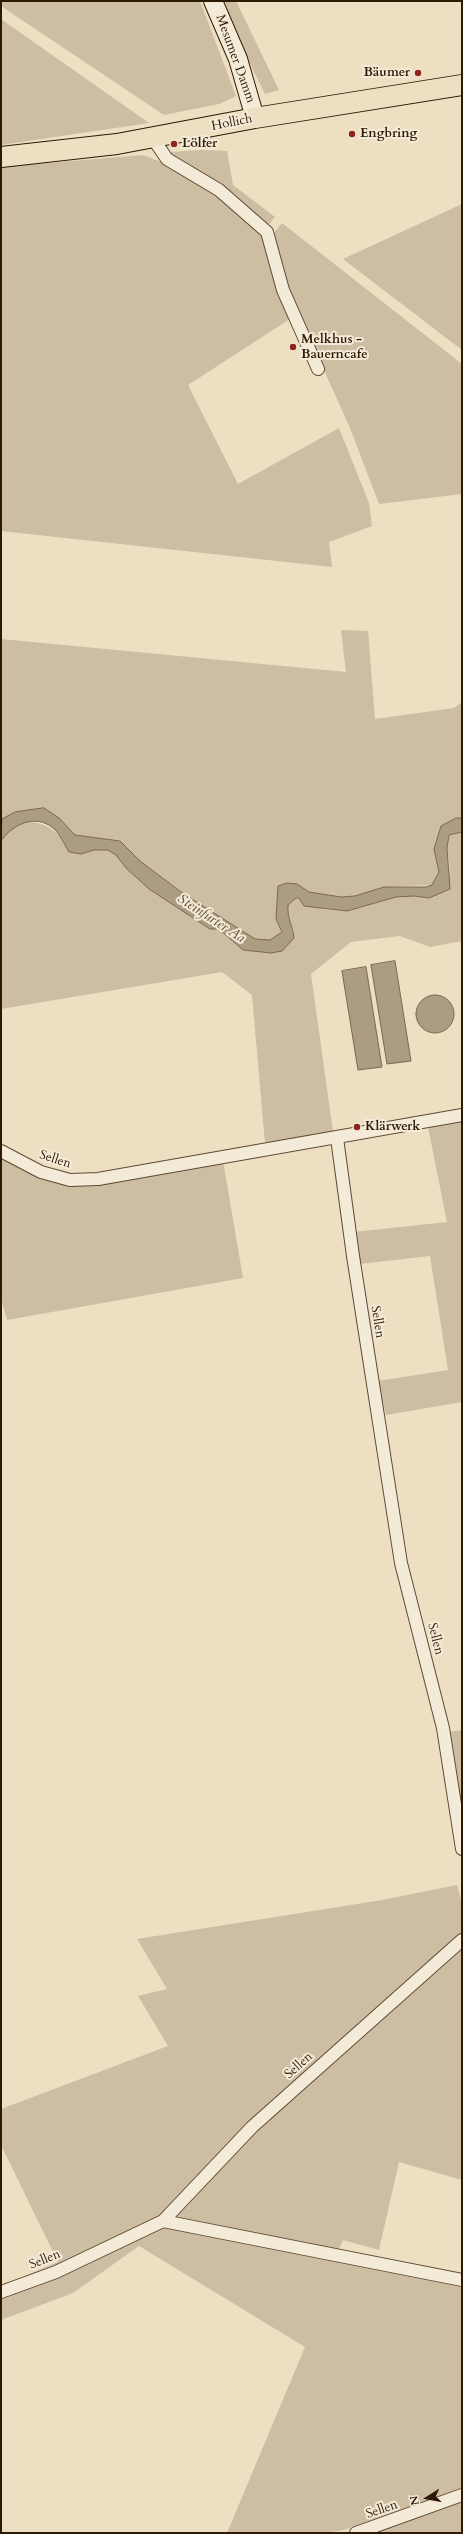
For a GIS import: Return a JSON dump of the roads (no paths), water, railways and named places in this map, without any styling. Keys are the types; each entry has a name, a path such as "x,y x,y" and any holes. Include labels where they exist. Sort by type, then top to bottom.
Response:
{"main road":[{"name":"Mesumer Damm","path":"213,1 238,59 255,118"},
{"name":"Hollich","path":"1,157 152,138 255,118 462,85"}],"street":[{"path":"152,138 167,159 219,190 268,232 283,290 318,369"},
{"path":"337,1138 462,1115"},
{"name":"Sellen","path":"1,1151 41,1172 70,1180 98,1179 337,1138 353,1256 401,1563 443,1728 462,1849"},
{"name":"Sellen","path":"1,2292 56,2272 163,2221 252,2127 462,1940"},
{"path":"163,2221 462,2280"},
{"name":"Sellen","path":"356,2533 462,2495"}],"water":[{"name":"Steinfurter Aa","path":"44,808 59,818 75,835 120,841 140,861 181,892 255,939 270,940 282,932 276,919 278,886 287,883 297,884 309,892 341,897 355,896 384,887 426,887 432,885 439,872 434,849 441,826 456,818 462,818 462,832 449,835 447,848 450,889 429,898 414,896 396,897 347,911 304,906 299,898 296,898 288,905 288,915 294,938 282,951 271,953 243,950 219,929 210,929 149,889 126,868 116,855 108,850 94,850 81,854 69,852 58,833 53,828 39,821 32,821 18,826 11,830 1,841 2,819 15,812"},
{"path":"395,961 411,1061 387,1064 371,965"},
{"path":"366,967 382,1067 358,1070 342,971"},
{"path":"435,995 445,998 451,1004 454,1014 451,1024 445,1030 435,1033 425,1030 419,1024 416,1014 419,1004 425,998"}],"place":[{"name":"Bäumer","path":"418,73"},
{"name":"Engbring","path":"352,134"},
{"name":"Lölfer","path":"174,144"},
{"name":"Melkhus - Bauerncafe","path":"293,347"},
{"name":"Klärwerk","path":"357,1127"}]}
